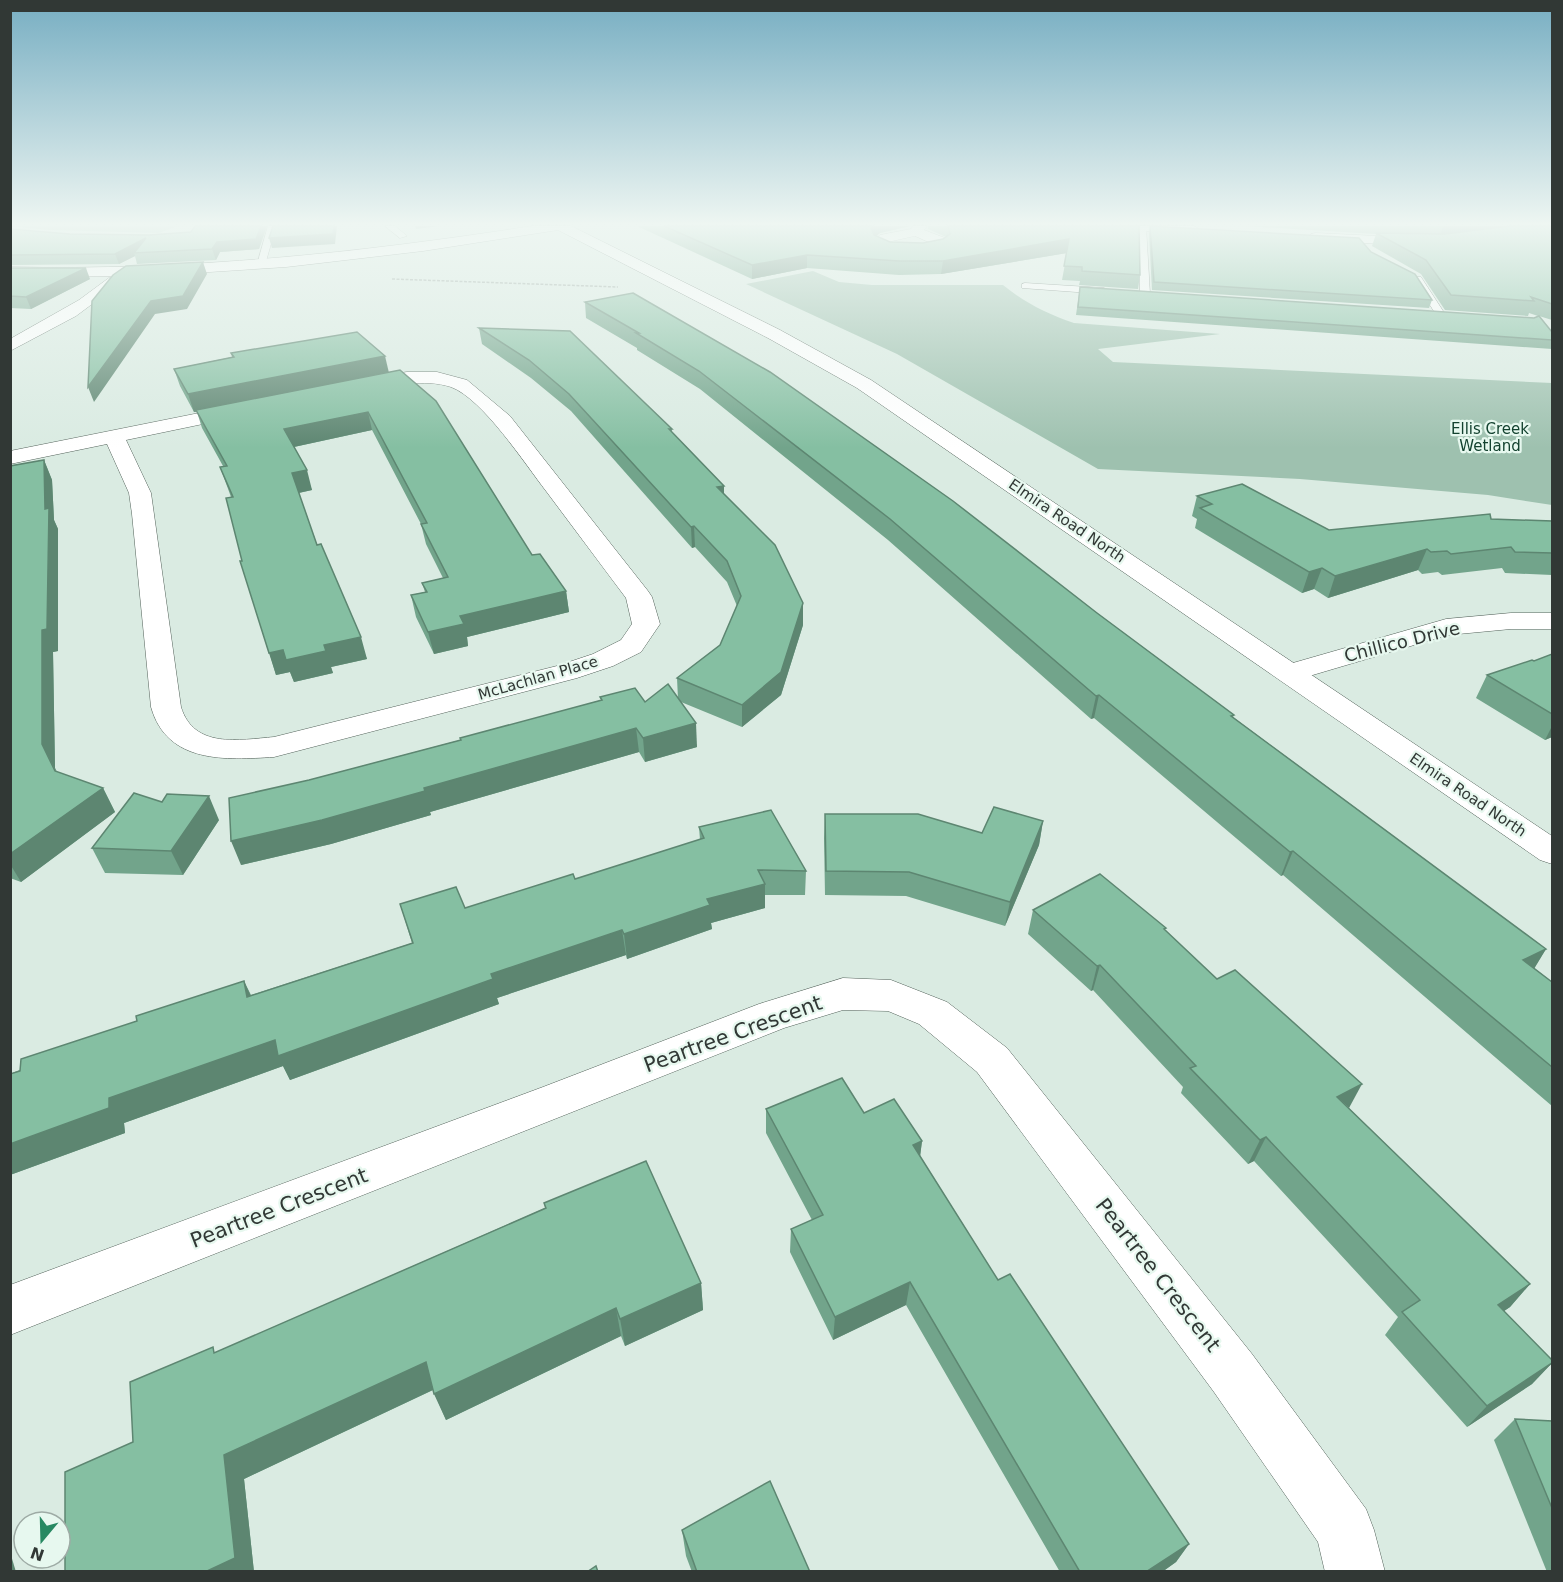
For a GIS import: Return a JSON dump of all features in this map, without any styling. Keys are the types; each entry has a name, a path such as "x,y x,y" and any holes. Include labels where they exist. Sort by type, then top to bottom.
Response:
{"street":[{"path":"10,346 76,310 89,300"},
{"name":"Elmira Road North","path":"707,300 864,384 1552,852"},
{"name":"McLachlan Place","path":"114,438 140,493 166,707 175,728 198,744 231,750 274,747 567,672 603,660 631,646 646,624 639,597 496,414 460,384 437,378 407,378 342,390"},
{"path":"10,458 262,407"},
{"name":"Chillico Drive","path":"1289,673 1446,627 1511,621 1552,621"},
{"name":"Peartree Crescent","path":"10,1310 773,1015 843,994 891,996 933,1013 993,1060 1233,1373 1345,1530 1355,1572"}],"lane":[{"path":"1431,300 1440,314"},
{"path":"1428,314 1451,315"}],"green space":[{"name":"Ellis Creek Wetland","path":"780,300 1025,300 1074,323 1220,334 1098,349 1113,362 1552,383 1552,505 1488,495 1300,479 1098,469 897,354"}],"building":[{"path":"159,300 151,301 88,387 92,301"},
{"path":"645,300 770,372 953,501 1097,613 1234,715 1231,716 1546,949 1523,960 1552,982 1552,1067 1293,851 1290,852 1099,695 1096,696 890,519 699,371 585,302"},
{"path":"1079,300 1268,300 1534,318 1539,316 1552,332 1552,340 1078,307"},
{"path":"1539,300 1552,300 1552,304"},
{"path":"479,328 570,331 672,429 669,429 724,486 717,487 775,545 803,603 781,672 742,705 677,678 720,645 741,596 727,561 694,526 691,527 569,394 529,360"},
{"path":"357,332 385,356 188,394 174,369 234,357 231,353"},
{"path":"400,370 436,401 532,555 540,554 566,591 460,616 464,624 428,632 411,595 427,592 422,583 448,577 421,524 427,523 368,412 284,429 307,470 292,473 317,545 321,544 361,637 324,645 326,651 286,660 283,650 269,653 240,561 242,561 226,498 233,497 220,467 227,466 196,410"},
{"path":"44,460 45,509 49,508 47,629 42,630 42,744 55,771 103,788 10,854 10,466"},
{"path":"1242,484 1329,530 1490,514 1491,519 1552,521 1552,553 1515,552 1511,547 1451,554 1447,551 1431,552 1427,549 1335,576 1322,568 1309,572 1200,508 1212,504 1197,496"},
{"path":"1552,654 1552,714 1487,675 1534,661"},
{"path":"668,684 696,723 643,738 636,728 424,788 425,791 322,820 231,841 229,798 309,780 461,740 460,738 602,700 600,697 635,688 645,702"},
{"path":"134,793 162,802 167,794 209,796 171,851 92,848"},
{"path":"994,807 1043,821 1010,902 909,872 826,871 825,814 918,814 982,833"},
{"path":"771,810 806,871 758,870 765,884 707,899 710,905 624,934 622,930 491,974 493,979 278,1056 275,1040 109,1098 109,1108 10,1144 10,1074 20,1071 21,1059 137,1021 136,1016 244,981 247,997 413,943 400,904 456,887 465,908 573,874 575,879 704,838 699,827"},
{"path":"1100,874 1166,928 1164,929 1217,979 1235,970 1362,1084 1337,1097 1530,1284 1498,1305 1552,1360 1552,1363 1487,1406 1402,1312 1420,1300 1266,1137 1260,1140 1190,1068 1196,1066 1100,965 1097,966 1033,910"},
{"path":"842,1078 864,1113 894,1099 922,1141 913,1145 998,1280 1010,1274 1189,1544 1146,1572 1080,1572 910,1282 835,1317 791,1229 823,1215 766,1109"},
{"path":"646,1161 701,1283 620,1319 616,1308 434,1394 426,1362 224,1455 235,1558 205,1572 65,1572 65,1570 72,1570 72,1510 65,1510 65,1472 133,1442 130,1382 213,1347 214,1353 546,1208 544,1203"},
{"path":"1515,1419 1552,1421 1552,1508"},
{"path":"770,1481 810,1572 697,1572 682,1530"},
{"path":"596,1566 598,1572 587,1572"}]}
